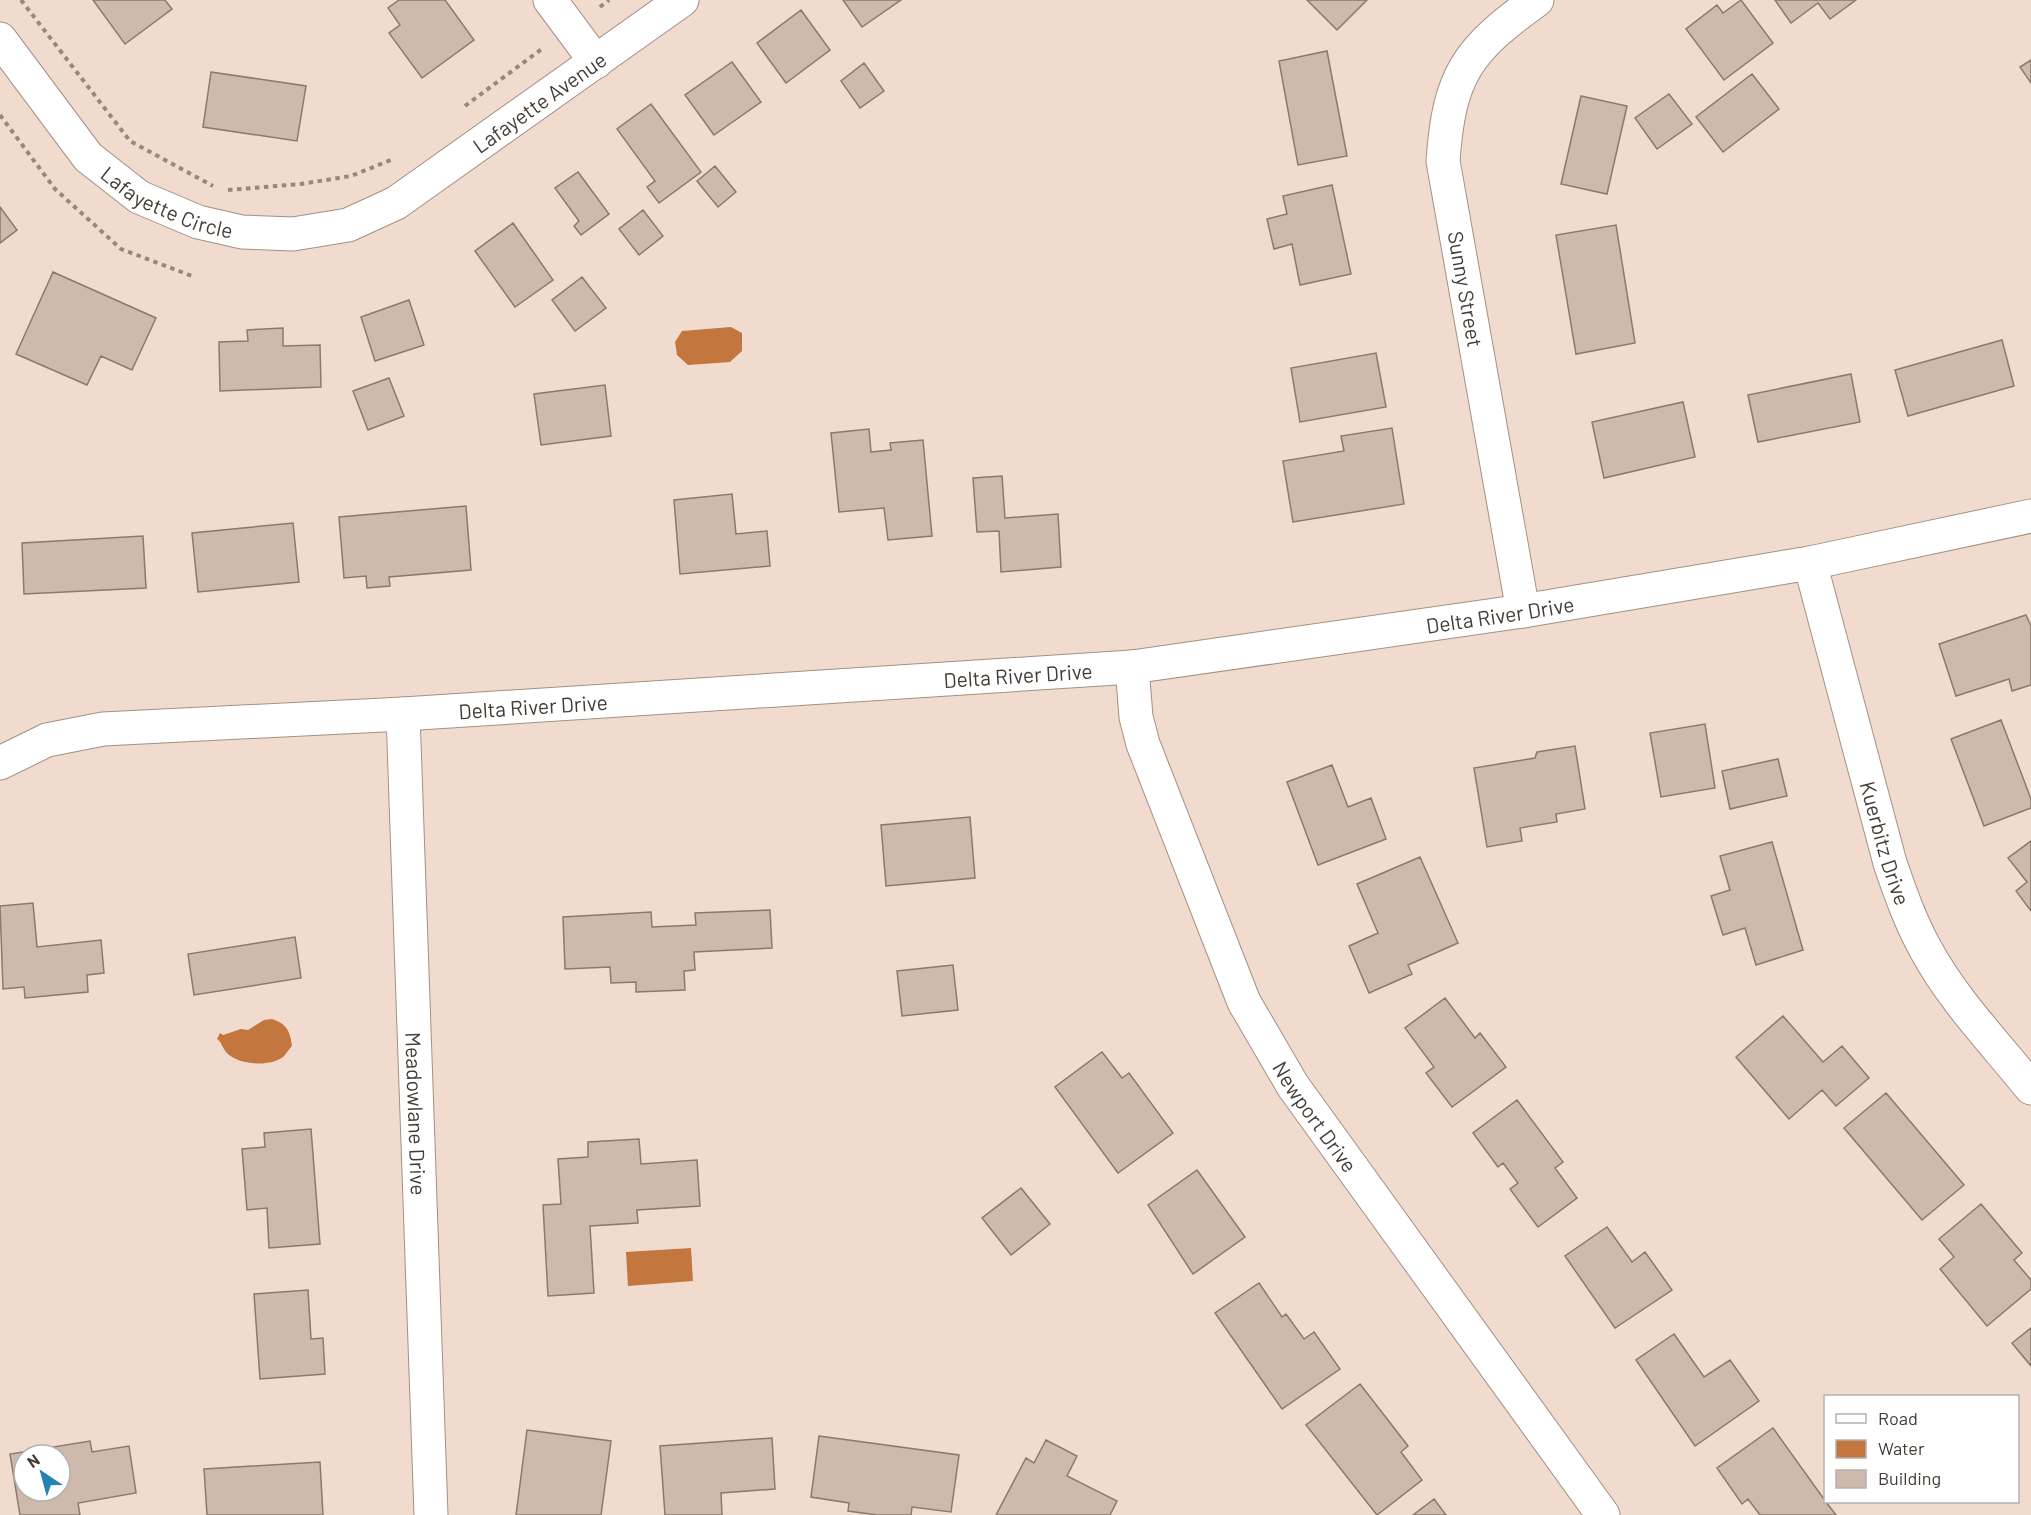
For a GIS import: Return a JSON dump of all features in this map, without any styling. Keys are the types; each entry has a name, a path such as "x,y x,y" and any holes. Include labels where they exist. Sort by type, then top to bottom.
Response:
{"street":[{"path":"550,0 596,62"},
{"name":"Lafayette Avenue","path":"396,203 682,0"},
{"name":"Sunny Street","path":"1523,611 1443,161 1446,119 1460,74 1483,42 1537,0"},
{"name":"Lafayette Circle","path":"0,39 88,157 139,196 198,222 242,232 293,234 348,225 396,203"},
{"name":"Delta River Drive","path":"0,763 47,740 103,729 403,714 1131,667 1523,611 1810,563 2031,516"},
{"name":"Kuerbitz Drive","path":"1810,563 1890,863 1906,910 1925,949 1947,983 2031,1088"},
{"name":"Newport Drive","path":"1131,667 1136,717 1143,744 1244,1002 1293,1086 1603,1515"},
{"name":"Meadowlane Drive","path":"403,714 431,1515"}],"path":[{"path":"21,0 130,141 221,191 301,184 351,176 394,159"},
{"path":"459,111 609,0"},
{"path":"0,115 55,189 121,249 192,276"}],"water":[{"path":"731,327 742,333 742,351 730,362 688,365 677,355 675,342 682,331"},
{"path":"272,1019 287,1029 292,1046 283,1057 277,1060 263,1063 240,1061 228,1054 217,1039 220,1033 223,1035 241,1029 248,1030 264,1020"},
{"path":"691,1248 693,1281 628,1286 626,1252"}],"building":[{"path":"93,0 165,0 172,9 125,44"},
{"path":"399,0 445,0 474,40 422,78 389,33 400,25 388,8"},
{"path":"843,0 901,0 862,27"},
{"path":"1307,0 1367,0 1337,30"},
{"path":"1741,0 1773,43 1724,80 1686,29 1717,5 1723,13"},
{"path":"1775,0 1856,0 1830,19 1818,3 1791,23"},
{"path":"801,10 830,50 786,83 757,43"},
{"path":"1327,51 1347,156 1298,165 1279,61"},
{"path":"2031,60 2031,83 2020,67"},
{"path":"732,62 761,102 714,135 685,95"},
{"path":"864,63 884,91 860,108 841,81"},
{"path":"211,72 306,86 297,141 203,127"},
{"path":"1752,74 1779,109 1723,152 1696,117"},
{"path":"1669,94 1692,124 1657,149 1635,118"},
{"path":"1581,96 1627,106 1607,194 1561,184"},
{"path":"651,104 701,172 659,203 647,187 655,181 617,129"},
{"path":"715,166 736,192 718,207 697,181"},
{"path":"578,172 609,214 581,235 574,226 579,221 555,188"},
{"path":"1332,185 1351,274 1300,285 1292,244 1274,249 1267,219 1287,214 1283,196"},
{"path":"0,207 17,230 0,243"},
{"path":"643,210 663,236 639,255 619,229"},
{"path":"513,223 553,280 515,307 475,251"},
{"path":"1616,225 1635,343 1576,354 1556,235"},
{"path":"53,272 156,318 132,370 101,356 87,385 16,354"},
{"path":"582,277 606,308 575,331 552,300"},
{"path":"409,300 424,345 375,361 361,317"},
{"path":"283,328 283,346 320,345 321,387 220,391 219,342 248,341 247,330"},
{"path":"2002,340 2014,386 1908,416 1895,370"},
{"path":"1376,353 1386,407 1300,422 1291,368"},
{"path":"1851,374 1860,422 1758,442 1748,395"},
{"path":"389,378 404,416 368,430 353,391"},
{"path":"605,385 611,436 541,445 534,394"},
{"path":"1683,402 1695,457 1604,478 1592,422"},
{"path":"1392,428 1404,504 1293,522 1283,461 1344,451 1341,436"},
{"path":"869,429 871,452 891,450 890,443 923,440 932,536 888,540 884,508 839,512 831,433"},
{"path":"1002,476 1005,518 1058,514 1061,567 1001,572 999,531 977,532 973,478"},
{"path":"732,494 736,534 767,531 770,566 680,574 674,500"},
{"path":"466,506 471,570 389,577 390,586 367,588 366,576 344,578 339,517"},
{"path":"293,523 299,582 198,592 192,533"},
{"path":"143,536 146,588 24,594 22,543"},
{"path":"2026,615 2031,626 2031,685 2012,691 2009,679 1956,696 1939,644"},
{"path":"2001,720 2031,799 2031,808 1984,826 1951,739"},
{"path":"1705,724 1715,788 1661,797 1650,733"},
{"path":"1575,746 1585,809 1556,814 1557,822 1520,828 1522,841 1487,847 1474,768 1535,758 1537,752"},
{"path":"1778,759 1787,796 1730,809 1722,771"},
{"path":"1332,765 1348,807 1371,798 1386,839 1318,865 1287,782"},
{"path":"970,817 975,878 886,886 881,825"},
{"path":"2031,841 2031,911 2016,891 2027,882 2008,858"},
{"path":"1772,842 1803,950 1756,965 1745,928 1723,935 1711,896 1730,890 1720,856"},
{"path":"1420,857 1458,943 1408,965 1412,974 1369,993 1349,946 1378,933 1357,884"},
{"path":"33,903 37,947 101,940 104,973 87,975 88,992 25,998 24,987 3,989 0,906"},
{"path":"770,910 772,948 694,952 695,970 684,971 685,990 636,992 636,982 611,983 610,967 565,969 563,917 651,912 652,927 696,925 695,913"},
{"path":"295,937 301,978 194,995 188,954"},
{"path":"953,965 958,1010 902,1016 897,971"},
{"path":"1445,998 1475,1038 1480,1033 1506,1067 1452,1107 1426,1073 1434,1067 1405,1028"},
{"path":"1783,1016 1823,1062 1842,1046 1869,1078 1836,1106 1822,1090 1789,1119 1736,1057"},
{"path":"1102,1052 1122,1078 1129,1073 1173,1133 1118,1173 1055,1087"},
{"path":"1886,1093 1964,1185 1922,1220 1844,1128"},
{"path":"1517,1100 1563,1162 1555,1168 1577,1198 1538,1227 1510,1189 1518,1183 1503,1163 1498,1167 1473,1133"},
{"path":"311,1129 320,1244 269,1248 267,1208 247,1210 242,1149 265,1147 264,1133"},
{"path":"639,1139 641,1164 697,1160 700,1206 637,1210 638,1223 590,1226 594,1293 548,1296 543,1205 561,1204 558,1159 588,1157 588,1142"},
{"path":"1197,1170 1245,1237 1193,1274 1148,1205"},
{"path":"1021,1188 1050,1224 1011,1255 982,1218"},
{"path":"1981,1204 2022,1253 2014,1260 2031,1280 2031,1289 1987,1326 1940,1269 1954,1257 1939,1239"},
{"path":"1607,1227 1632,1262 1645,1252 1672,1290 1615,1328 1565,1256"},
{"path":"1259,1283 1282,1317 1286,1314 1304,1339 1314,1332 1340,1369 1282,1409 1215,1313"},
{"path":"308,1290 311,1339 323,1338 325,1374 260,1379 254,1294"},
{"path":"2031,1328 2031,1366 2012,1343"},
{"path":"1674,1334 1704,1377 1730,1360 1759,1401 1695,1446 1636,1360"},
{"path":"1360,1384 1408,1446 1401,1452 1422,1480 1377,1515 1306,1425"},
{"path":"1773,1428 1824,1499 1824,1503 1827,1503 1836,1515 1760,1515 1748,1499 1742,1504 1717,1468"},
{"path":"527,1430 611,1441 601,1515 516,1515"},
{"path":"819,1436 959,1455 951,1512 912,1507 911,1515 877,1515 848,1511 849,1503 811,1497"},
{"path":"772,1438 775,1489 721,1493 722,1515 665,1515 660,1446"},
{"path":"1046,1440 1077,1456 1067,1476 1117,1501 1110,1515 996,1515 1026,1458 1034,1463"},
{"path":"90,1441 92,1452 129,1446 136,1493 78,1503 80,1515 20,1515 18,1503 72,1503 72,1444"},
{"path":"320,1462 323,1515 207,1515 204,1469"},
{"path":"1434,1499 1446,1515 1413,1515"}]}
